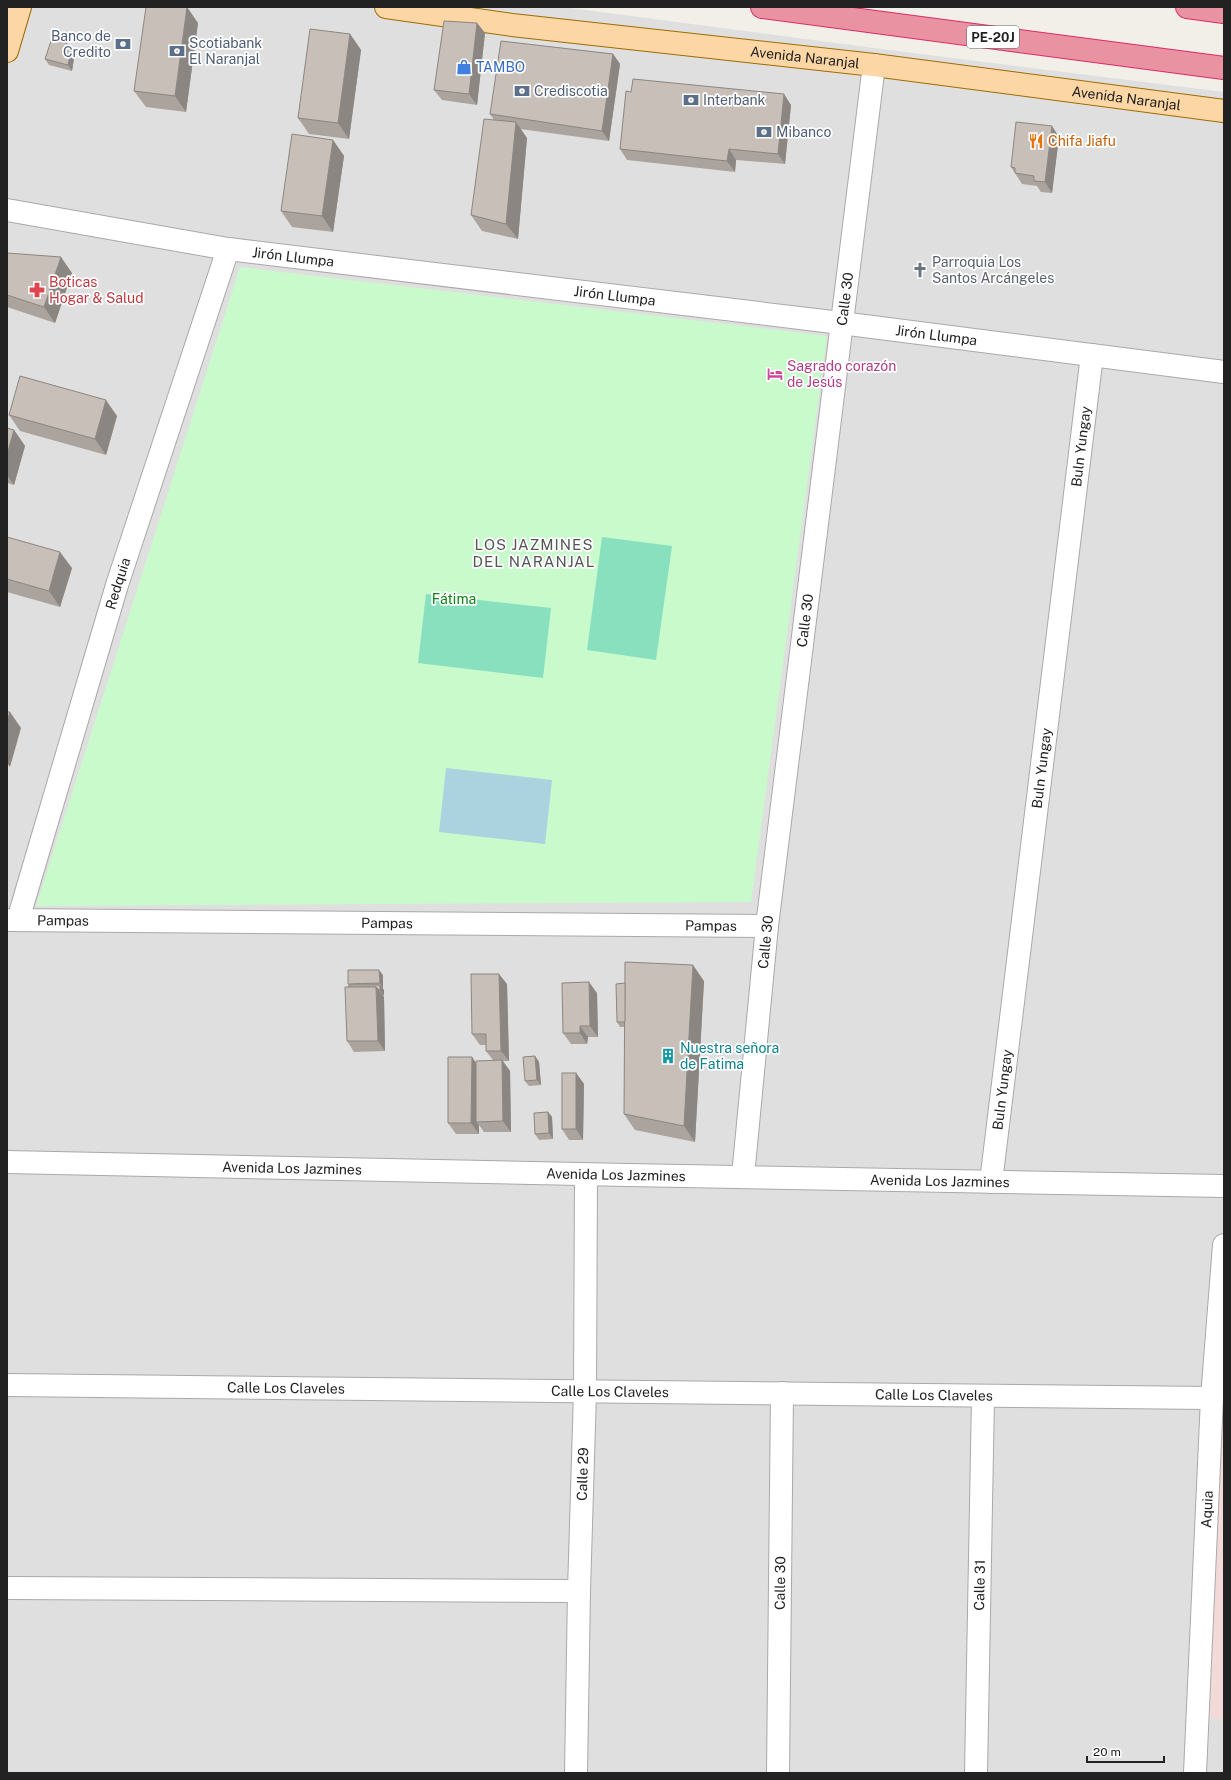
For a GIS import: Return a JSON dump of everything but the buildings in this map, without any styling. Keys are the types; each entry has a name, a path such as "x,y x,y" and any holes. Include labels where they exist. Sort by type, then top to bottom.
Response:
{"highway":[{"name":"PE-20J","path":"762,7 1224,68"},
{"path":"1187,7 1224,12"}],"main road":[{"path":"7,51 20,7"},
{"name":"Avenida Naranjal","path":"386,7 512,25 874,65 1224,111"}],"street":[{"name":"Calle 30","path":"743,1176 767,926 874,65"},
{"name":"Jirón Llumpa","path":"7,210 228,249 841,323 1224,372"},
{"name":"Redquia","path":"12,920 116,585 228,249"},
{"name":"Buln Yungay","path":"991,1182 1092,355"},
{"name":"Pampas","path":"12,920 767,926"},
{"name":"Avenida Los Jazmines","path":"7,1162 586,1175 743,1176 1224,1186"},
{"name":"Calle 29","path":"576,1773 579,1591 585,1392 586,1175"},
{"name":"Aquia","path":"1195,1773 1212,1398 1224,1245"},
{"name":"Calle Los Claveles","path":"7,1385 782,1393 983,1397 1212,1398"},
{"name":"Calle 30","path":"778,1773 782,1393"},
{"name":"Calle 31","path":"976,1773 983,1397"},
{"path":"7,1588 579,1591"}],"shaded area":[{"path":"7,7 563,7 1224,92 1224,1773 7,1773"},
{"path":"1224,1307 1224,1719 1199,1718"}],"green space":[{"name":"Fátima","path":"240,267 827,336 751,902 36,906"},
{"path":"602,537 672,546 656,660 587,650"},
{"path":"426,594 551,608 543,678 418,663"}],"water":[{"path":"446,768 552,780 545,844 439,832"}],"place":[{"name":"Banco de Credito","path":"123,44"},
{"name":"Scotiabank El Naranjal","path":"177,51"},
{"name":"TAMBO","path":"464,67"},
{"name":"Crediscotia","path":"522,91"},
{"name":"Interbank","path":"691,100"},
{"name":"Mibanco","path":"764,132"},
{"name":"Chifa Jiafu","path":"1036,141"},
{"name":"Parroquia Los Santos Arcángeles","path":"920,270"},
{"name":"Boticas Hogar & Salud","path":"37,290"},
{"name":"Sagrado corazón de Jesús","path":"775,374"},
{"name":"Nuestra señora de Fatima","path":"668,1056"}],"district":[{"name":"LOS JAZMINES DEL NARANJAL","path":"534,552"}]}
